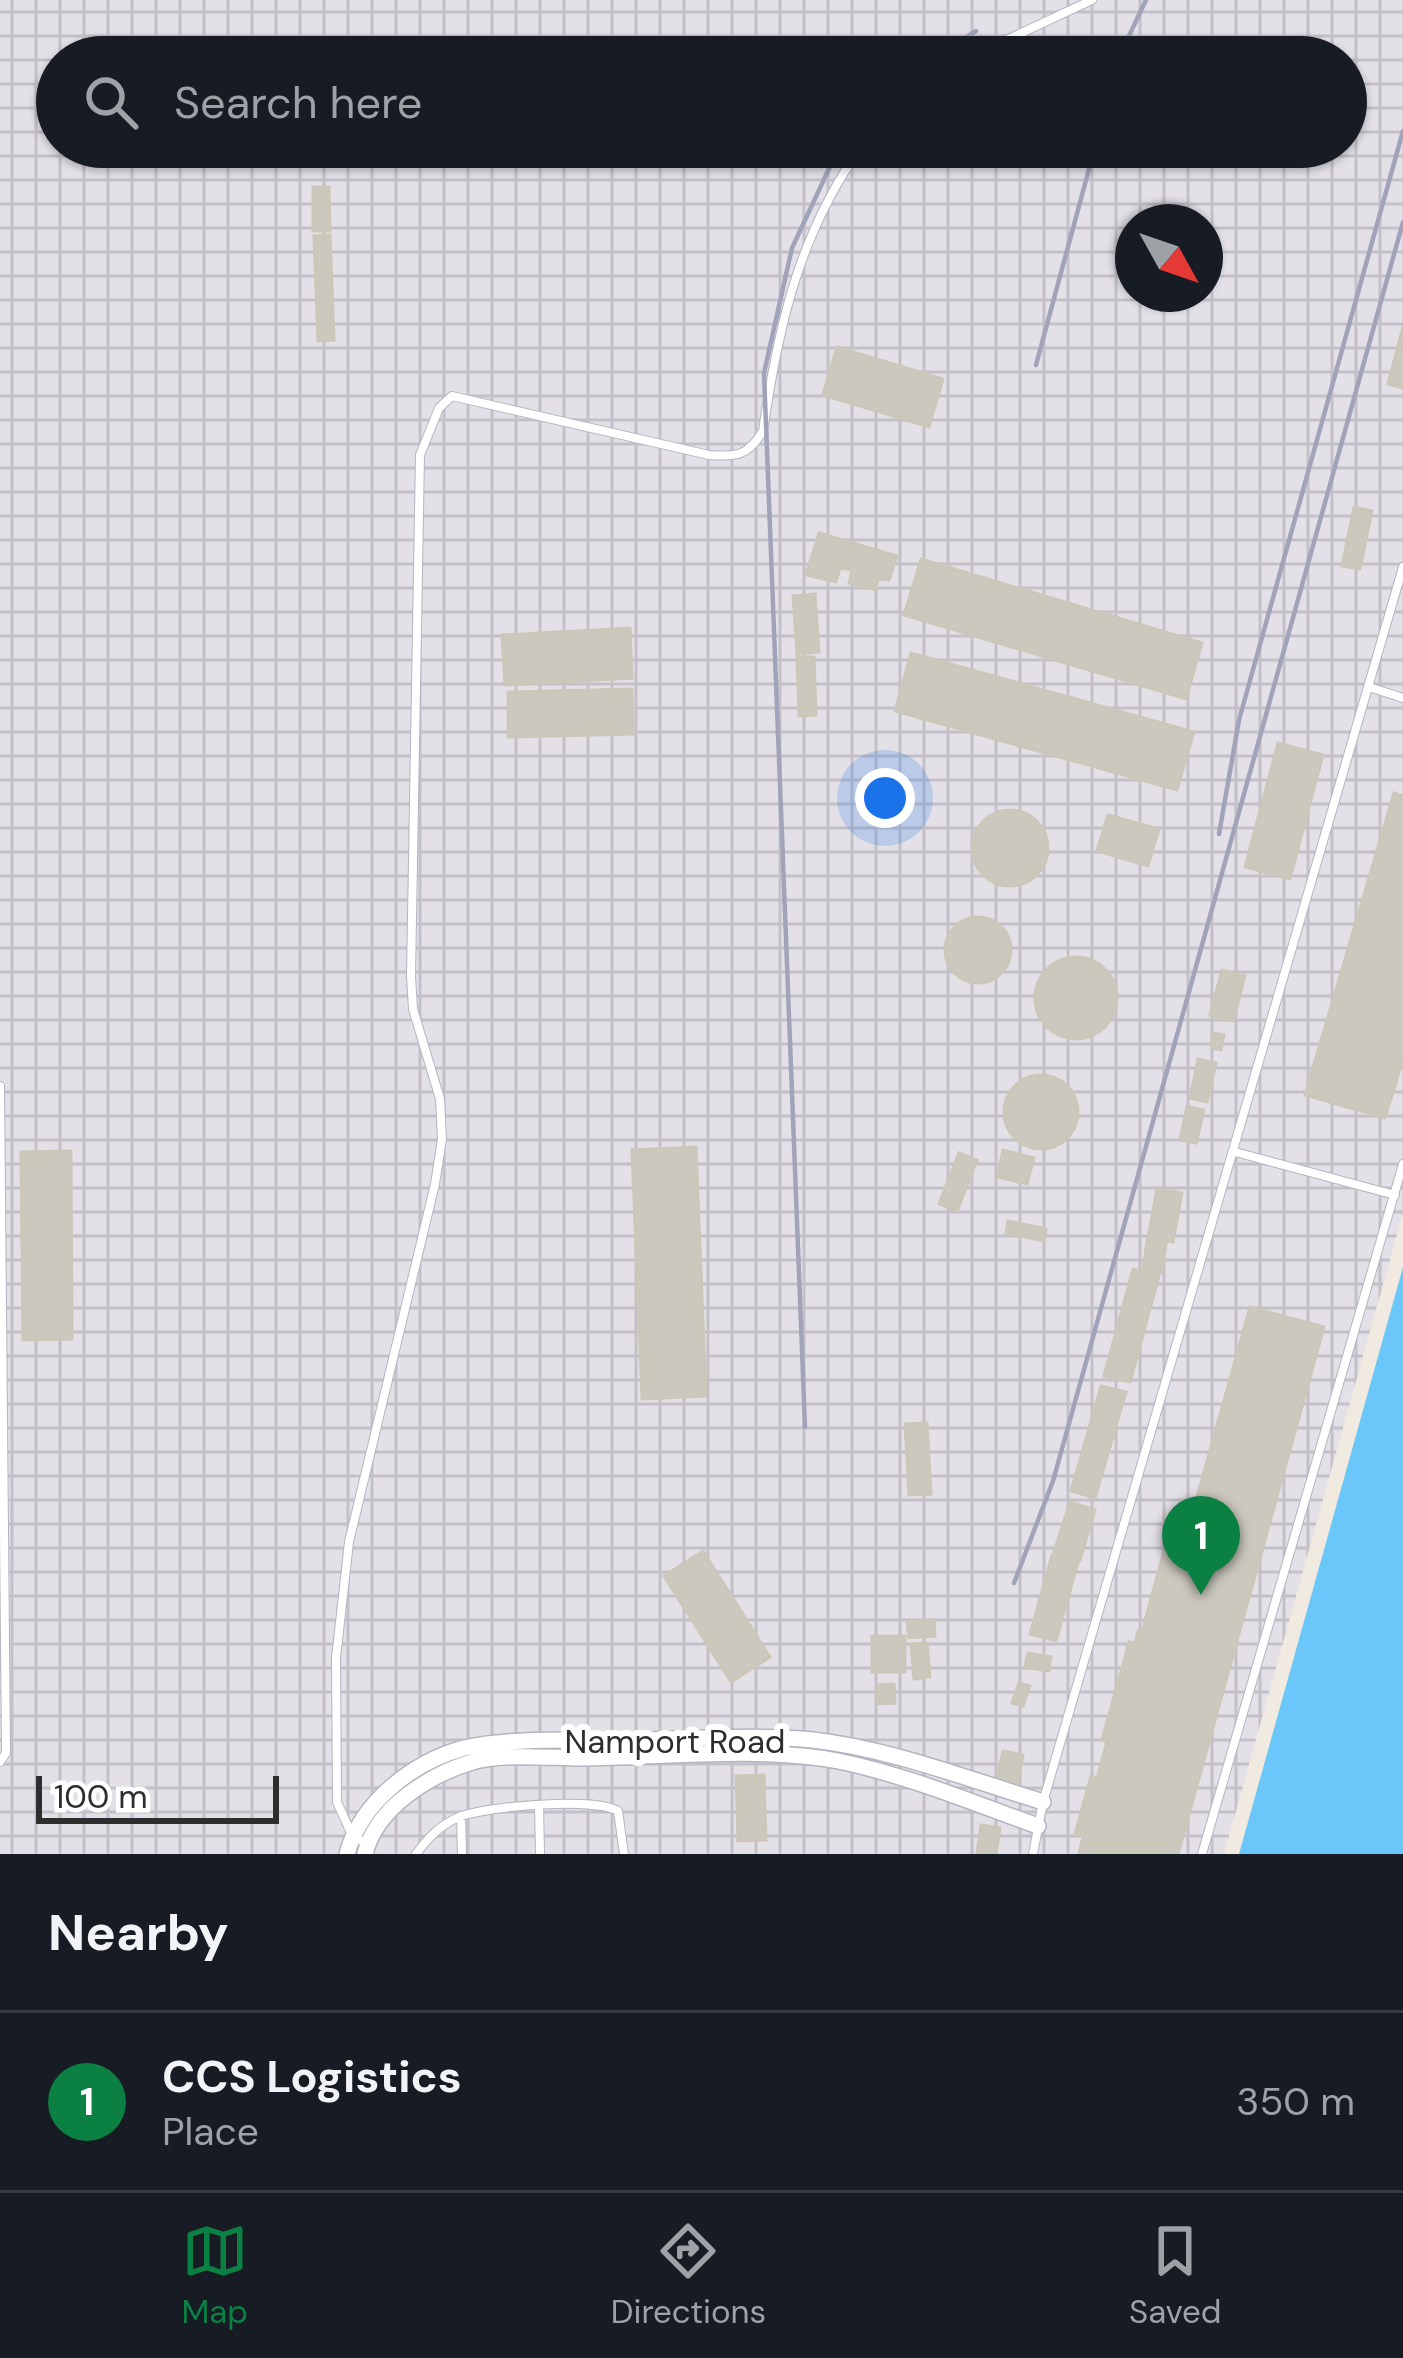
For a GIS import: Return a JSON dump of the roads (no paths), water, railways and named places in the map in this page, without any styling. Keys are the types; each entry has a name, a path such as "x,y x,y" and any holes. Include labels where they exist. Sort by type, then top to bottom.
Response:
{"street":[{"name":"Namport Road","path":"347,1854 352,1835 395,1783 424,1765 465,1748 556,1741 813,1740 907,1761 1043,1802"},
{"path":"367,1849 392,1808 431,1780 475,1761 533,1759 769,1756 835,1761 908,1779 1038,1826"}],"lane":[{"path":"1015,36 1092,0"},
{"path":"367,1849 352,1835 338,1802 336,1678 350,1542 436,1184 442,1138 440,1099 416,1022 411,976 420,455 439,408 452,396 709,455 737,457 754,446 763,431 796,268 846,168"},
{"path":"1033,1854 1043,1802 1403,567"},
{"path":"1369,687 1403,698"},
{"path":"0,1086 6,1729 6,1753 0,1762"},
{"path":"1235,1152 1395,1195"},
{"path":"1202,1854 1403,1164"},
{"path":"416,1854 432,1833 461,1816 539,1805 606,1804 619,1811 624,1854"},
{"path":"539,1805 540,1854"},
{"path":"461,1816 463,1854"}],"water":[{"path":"1403,1267 1403,1854 1239,1854"}],"railway":[{"path":"1129,36 1146,0"},
{"path":"968,36 976,31"},
{"path":"1219,834 1239,720 1403,131"},
{"path":"805,1427 764,373 792,248 829,168"},
{"path":"1036,365 1089,168"},
{"path":"1014,1583 1053,1481 1403,222"}],"place":[{"name":"CCS Logistics","path":"1201,1595"}]}
